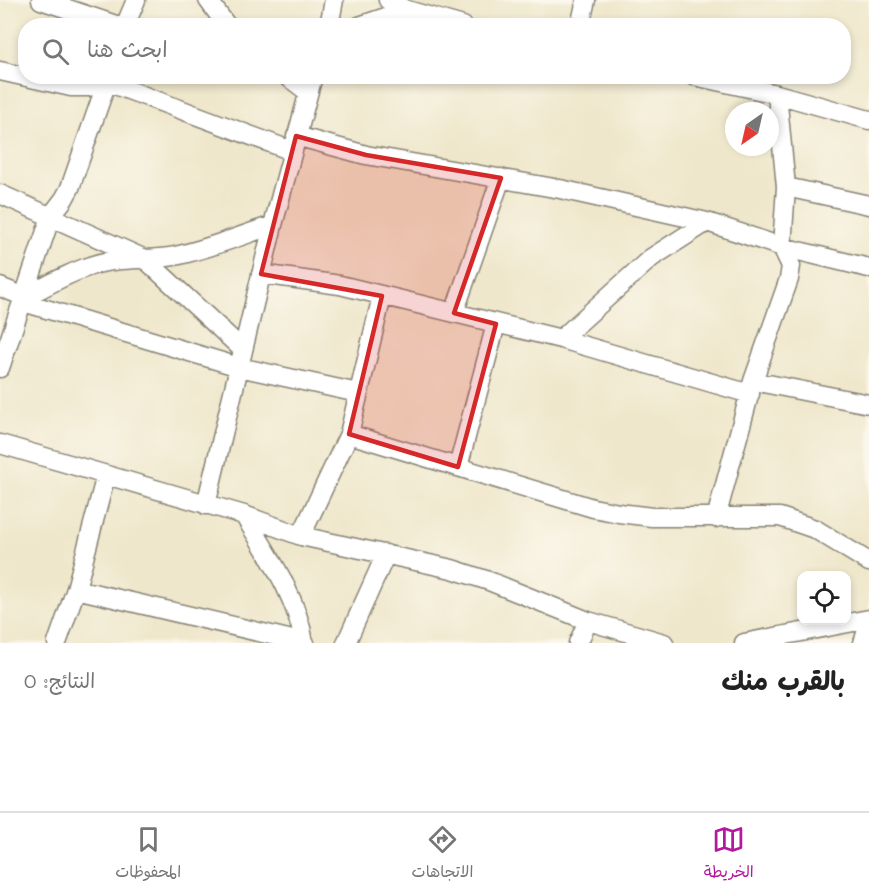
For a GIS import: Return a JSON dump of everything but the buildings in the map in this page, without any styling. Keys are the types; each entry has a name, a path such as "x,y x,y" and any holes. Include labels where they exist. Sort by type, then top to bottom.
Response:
{"street":[{"path":"41,0 95,18"},
{"path":"128,18 136,0"},
{"path":"208,0 221,18"},
{"path":"331,18 334,0"},
{"path":"388,0 407,10 435,18"},
{"path":"582,18 586,0"},
{"path":"383,18 407,10"},
{"path":"0,71 18,75"},
{"path":"58,84 88,87 96,84"},
{"path":"1,362 51,216 70,188 106,84"},
{"path":"122,84 294,144 560,189 707,222 782,247 869,268"},
{"path":"206,505 273,225 311,84"},
{"path":"731,84 777,94 869,120"},
{"path":"716,518 752,387 789,279 791,266 782,247 786,187 777,94"},
{"path":"454,313 501,178"},
{"path":"786,187 869,205"},
{"path":"0,194 145,259 241,358"},
{"path":"561,339 651,258 707,222"},
{"path":"24,300 78,270 96,264 116,260 173,256 205,248 273,225"},
{"path":"261,274 340,285 752,387 869,405"},
{"path":"0,287 24,300 241,358 358,393"},
{"path":"302,536 349,434 382,296"},
{"path":"458,467 496,324"},
{"path":"349,434 593,508 652,517 780,517 815,529 869,562"},
{"path":"0,444 244,515 302,536 452,569 489,581 588,621 664,643"},
{"path":"57,643 76,589 106,475"},
{"path":"76,589 304,643 300,620 292,600 244,515"},
{"path":"346,643 386,554"},
{"path":"744,643 869,619"},
{"path":"578,643 588,621"},
{"path":"863,643 869,624"}],"highlighted area":[{"path":"296,136 366,155 501,178 454,313 496,324 458,467 349,434 382,296 261,274"}]}
